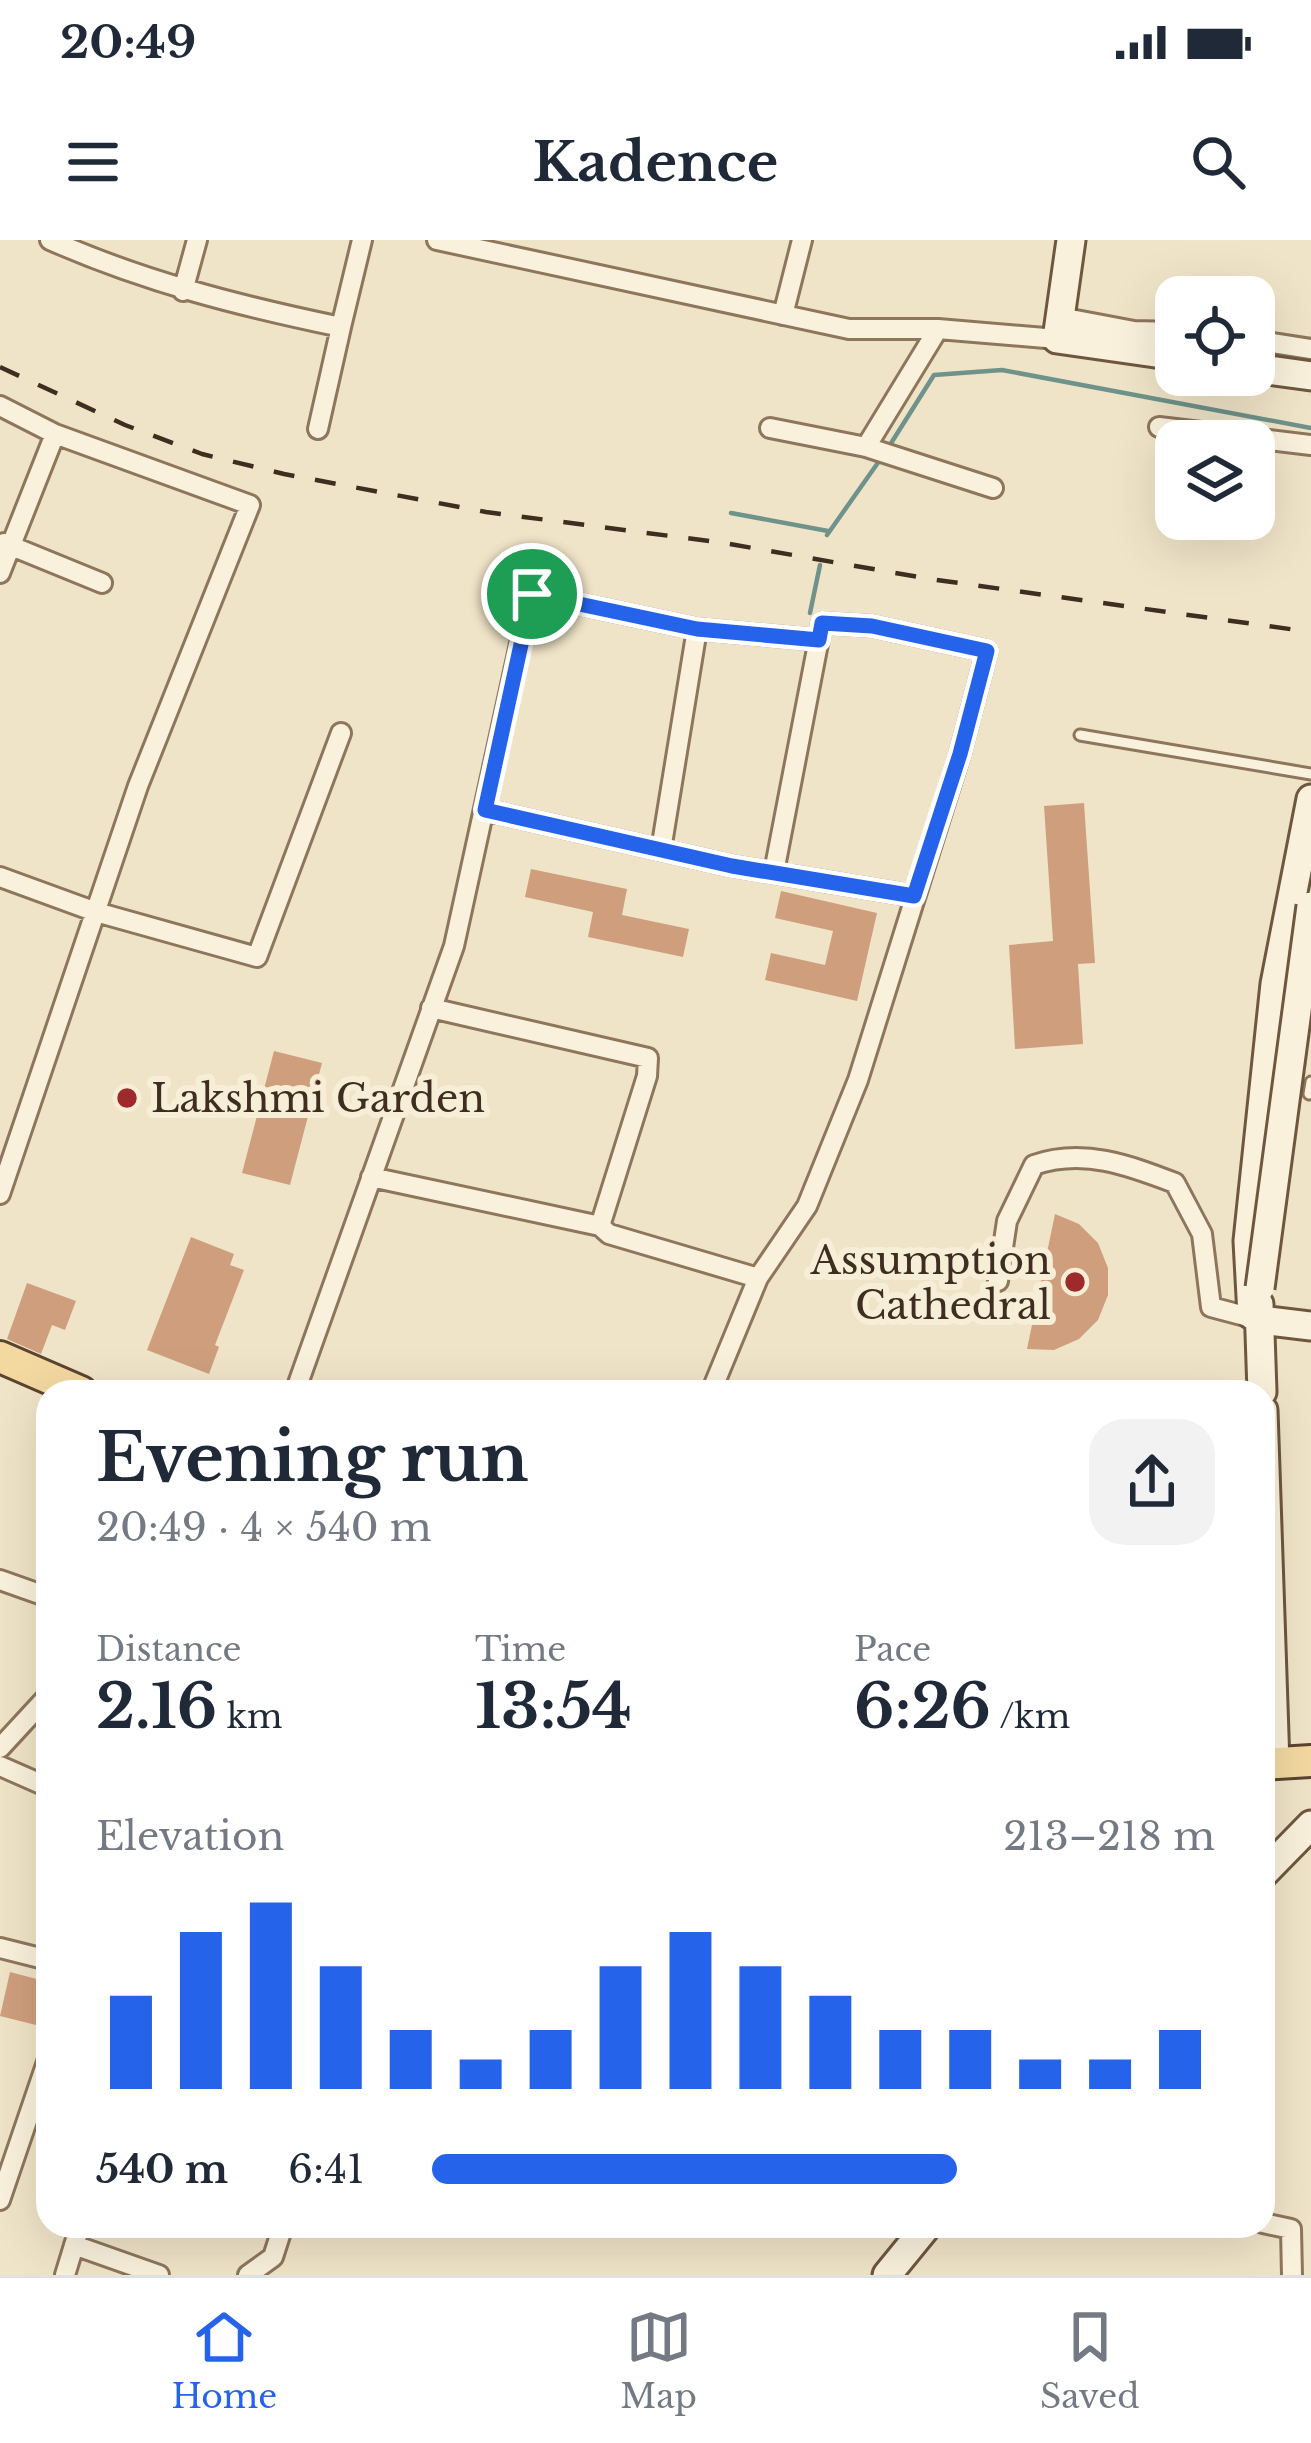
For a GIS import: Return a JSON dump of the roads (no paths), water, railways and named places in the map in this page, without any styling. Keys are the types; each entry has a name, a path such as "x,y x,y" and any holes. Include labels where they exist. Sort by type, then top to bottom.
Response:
{"main road":[{"path":"1071,240 1058,328 1155,351"},
{"path":"1275,371 1311,376"},
{"path":"1311,799 1275,984 1248,1241 1249,1306 1260,1320 1311,1326"},
{"path":"1262,1380 1260,1288 1311,906"},
{"path":"1275,984 1311,991"},
{"path":"0,1358 52,1380"},
{"path":"1275,1764 1311,1761"},
{"path":"1275,1862 1311,1825"},
{"path":"887,2275 917,2238"}],"street":[{"path":"50,240 183,291 341,328"},
{"path":"183,291 197,240"},
{"path":"318,429 362,240"},
{"path":"437,240 849,329 1155,332"},
{"path":"783,315 802,240"},
{"path":"866,446 938,328"},
{"path":"1275,343 1311,349"},
{"path":"0,406 55,434 250,505 138,786 0,1194"},
{"path":"770,428 866,446 993,488"},
{"path":"0,573 6,543 55,434"},
{"path":"1275,442 1311,446"},
{"path":"6,543 102,583"},
{"path":"299,1380 454,946 533,587 697,629 819,640"},
{"path":"716,1380 758,1277 807,1206 859,1080 987,651 872,626 822,623 774,872"},
{"path":"661,850 697,629"},
{"path":"0,877 257,957 341,733"},
{"path":"485,810 661,850 914,896"},
{"path":"431,1008 648,1058 647,1076 600,1226"},
{"path":"998,1281 1007,1221 1034,1165 1065,1154 1129,1166 1174,1183 1202,1234 1211,1307 1260,1320"},
{"path":"371,1177 600,1226 609,1234 758,1277"},
{"path":"0,1580 36,1593"},
{"path":"0,1748 36,1709"},
{"path":"0,1766 36,1782"},
{"path":"0,1948 36,1957"},
{"path":"0,2200 36,2094"},
{"path":"1275,2226 1291,2229 1292,2275"},
{"path":"65,2275 76,2238"},
{"path":"81,2238 160,2275"},
{"path":"248,2275 273,2257 279,2238"}],"lane":[{"path":"1080,735 1311,774"},
{"path":"1309,1094 1311,1082"}],"waterway":[{"path":"888,448 934,375 1002,370 1311,428"},
{"path":"827,535 882,457"},
{"path":"731,513 828,531"},
{"path":"810,613 820,565"}],"railway":[{"path":"0,367 125,425 202,454 284,474 486,512 1311,632"}],"place":[{"name":"Lakshmi Garden","path":"127,1098"},
{"name":"Assumption Cathedral","path":"1075,1282"}]}
